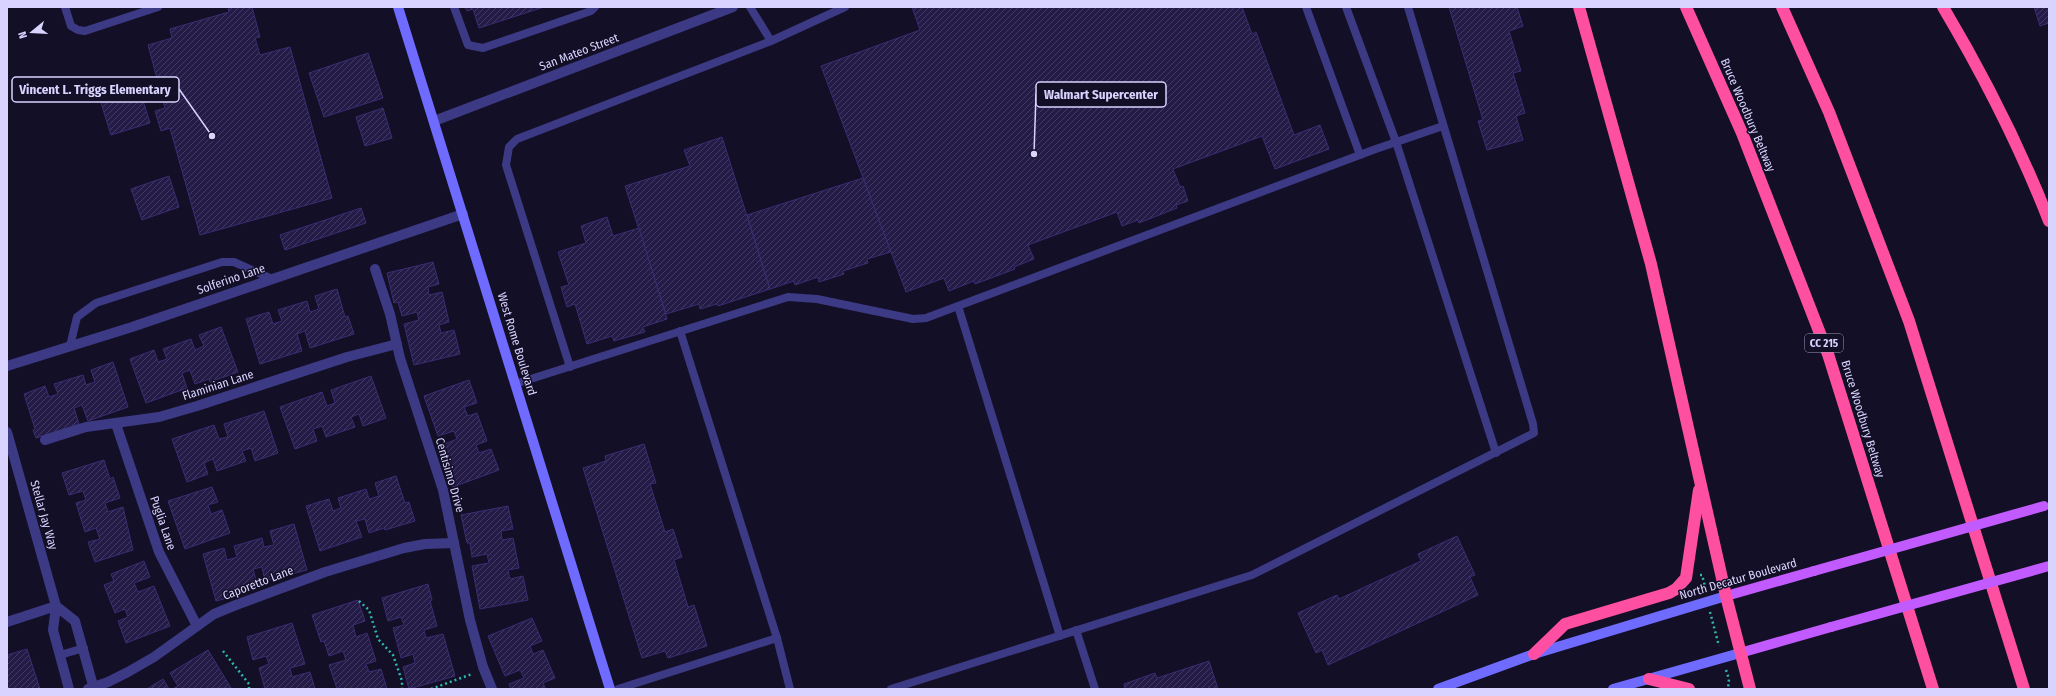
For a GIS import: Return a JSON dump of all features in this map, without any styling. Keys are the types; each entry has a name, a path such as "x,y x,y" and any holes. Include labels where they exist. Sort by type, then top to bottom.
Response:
{"highway":[{"path":"1579,7 1651,264 1726,596 1750,689"},
{"name":"Bruce Woodbury Beltway","path":"1686,7 1742,133 1828,354 1933,689"},
{"path":"1782,7 1830,112 1909,321 2024,689"},
{"path":"1943,7 1965,44 2004,118 2049,221"},
{"path":"1534,654 1565,624 1669,592 1682,584 1689,566 1700,483"},
{"path":"1649,679 1689,689"}],"main road":[{"name":"North Decatur Boulevard","path":"1726,596 2046,505"},
{"path":"1740,653 2049,566"}],"street":[{"name":"West Rome Boulevard","path":"400,7 610,689"},
{"name":"San Mateo Street","path":"434,121 733,7"},
{"name":"Solferino Lane","path":"7,366 272,279 463,214"},
{"name":"Centisimo Drive","path":"375,269 390,314 402,366 443,490 470,620 483,667 492,689"},
{"name":"Flaminian Lane","path":"45,440 86,428 159,417 347,357 397,344"},
{"name":"Puglia Lane","path":"116,424 159,552 197,626"},
{"name":"Stellar Jay Way","path":"7,432 56,606"},
{"name":"Caporetto Lane","path":"92,688 108,682 135,668 214,614 236,605 326,572 404,548 425,544 454,543"},
{"name":"North Decatur Boulevard","path":"1438,689 1534,654 1726,596"},
{"path":"7,622 56,606"},
{"path":"56,606 75,622 84,648 92,688"},
{"path":"56,606 53,630 69,689"},
{"path":"1612,689 1740,653"}],"lane":[{"path":"65,7 71,26 78,30 85,31 158,7"},
{"path":"454,7 468,45 483,48 591,11 595,7"},
{"path":"750,7 771,41"},
{"path":"570,367 506,165 509,147 517,139 771,41 845,7"},
{"path":"1306,7 1360,155"},
{"path":"1346,7 1396,142 1496,453"},
{"path":"895,688 1252,575 1534,433 1533,424 1408,7"},
{"path":"515,384 788,297 817,299 913,319 926,318 1360,155 1443,126"},
{"path":"70,346 77,316 96,303 222,262 234,262 272,279"},
{"path":"958,306 1060,636"},
{"path":"680,331 776,638 790,689"},
{"path":"1076,630 1095,689"},
{"path":"618,689 776,638"},
{"path":"60,655 84,648"}],"path":[{"path":"1696,574 1702,575 1705,588"},
{"path":"359,601 369,610 378,638 393,655 402,681 402,689"},
{"path":"1710,614 1715,631"},
{"path":"222,652 249,684 250,689"},
{"path":"1727,671 1729,679 1728,689"},
{"path":"431,689 472,674"}],"building":[{"path":"228,7 252,7 260,37 255,38 260,55 290,47 332,198 200,235 170,128 161,131 155,111 165,108 148,45 172,38 170,29 229,12"},
{"path":"465,7 544,7 479,28 473,9 467,11"},
{"path":"912,7 1242,7 1252,34 1256,32 1294,135 1320,125 1329,149 1275,169 1262,136 1173,169 1180,187 1183,186 1188,201 1176,205 1177,208 1139,223 1138,220 1122,226 1117,212 1028,245 1034,259 1014,267 1015,269 975,284 974,281 949,291 944,278 906,292 821,66 920,30"},
{"path":"1449,7 1517,7 1523,26 1509,31 1521,71 1513,73 1525,113 1516,116 1523,140 1487,150 1478,121 1483,120"},
{"path":"2034,7 2049,7 2049,23 2040,26"},
{"path":"368,53 383,98 324,117 309,73"},
{"path":"140,91 150,123 111,135 101,103"},
{"path":"383,108 392,138 365,146 356,117"},
{"path":"722,137 770,289 718,306 717,304 700,309 699,304 666,314 625,186 690,166 684,150"},
{"path":"169,176 179,207 142,220 131,189"},
{"path":"863,178 891,252 867,259 868,263 843,271 844,274 819,282 818,277 795,285 794,281 770,289 747,215"},
{"path":"361,208 366,223 285,250 280,235"},
{"path":"607,217 613,236 639,228 667,319 643,327 645,332 614,341 612,336 587,344 575,304 567,307 561,287 569,285 558,252 586,243 581,226"},
{"path":"433,262 439,284 428,287 429,295 442,292 449,322 439,325 441,333 454,330 460,354 414,365 404,324 419,320 417,312 402,316 398,302 394,303 387,273"},
{"path":"337,289 345,317 348,316 354,334 310,348 305,331 297,334 302,351 260,364 246,319 269,312 273,324 282,321 278,310 307,301 310,312 319,309 315,296"},
{"path":"221,327 238,372 210,382 209,379 195,384 190,370 182,373 187,388 146,403 130,359 154,350 158,362 167,359 163,349 191,339 195,350 204,346 199,335"},
{"path":"113,362 128,407 88,421 82,405 74,408 79,424 36,438 33,430 35,429 24,394 45,386 49,397 58,394 54,384 83,375 86,385 95,382 91,370"},
{"path":"371,376 386,418 363,426 359,414 351,417 355,427 326,437 322,426 313,429 317,441 295,449 280,407 322,392 327,406 335,403 331,390"},
{"path":"469,380 477,403 464,407 468,416 477,413 487,441 476,445 479,453 491,449 499,470 453,487 445,465 449,464 442,445 457,439 454,431 438,436 424,396"},
{"path":"264,411 278,453 255,461 251,448 242,451 246,461 217,471 213,459 204,463 208,474 187,482 172,439 214,425 219,439 228,437 224,424"},
{"path":"644,444 656,483 650,484 665,532 673,529 682,557 674,560 688,607 694,605 707,646 668,658 665,651 642,658 583,468 606,461 605,456"},
{"path":"104,460 110,479 113,477 120,498 105,503 108,512 123,507 133,550 95,562 88,542 100,539 96,528 85,532 76,503 86,500 83,491 69,495 62,473"},
{"path":"396,476 405,503 409,502 415,521 369,533 365,519 356,521 362,537 320,551 306,506 329,499 333,511 341,508 338,498 366,489 369,499 379,496 375,483"},
{"path":"212,487 218,502 208,505 211,514 222,510 230,533 185,549 168,501"},
{"path":"508,506 513,529 501,531 502,540 513,538 519,568 508,570 510,579 523,576 528,600 480,609 472,566 489,563 487,554 472,557 470,543 467,543 461,515"},
{"path":"294,524 307,570 265,581 262,567 253,569 257,584 238,590 239,595 216,601 203,554 224,548 227,560 237,557 234,546 262,538 264,547 274,545 270,531"},
{"path":"1457,536 1475,575 1470,577 1478,595 1328,665 1322,650 1316,653 1298,613 1337,595 1339,599 1421,561 1418,554"},
{"path":"144,561 150,577 134,583 138,592 154,586 170,626 126,643 118,621 128,617 125,609 115,613 104,585 114,581 111,574"},
{"path":"428,584 432,600 430,601 437,626 424,630 426,638 443,634 455,676 409,689 403,667 415,663 413,654 401,658 393,628 404,625 401,617 388,621 382,598"},
{"path":"358,600 365,621 353,625 356,637 367,633 376,661 366,664 369,672 381,669 387,689 337,689 329,665 346,660 343,651 329,656 324,641 321,642 312,615"},
{"path":"532,618 542,641 530,646 533,654 543,650 555,678 543,683 546,689 511,689 509,684 524,678 520,670 505,676 488,636"},
{"path":"292,623 305,664 290,668 292,677 310,672 315,689 265,689 259,668 269,664 266,656 253,660 247,637"},
{"path":"27,649 40,689 7,689 7,655"},
{"path":"208,650 231,688 173,689 178,686 170,673"},
{"path":"1209,661 1218,689 1125,689 1124,684 1155,673 1157,678"},
{"path":"163,679 169,689 147,689"}],"place":[{"name":"Vincent L. Triggs Elementary","path":"212,136"},
{"name":"Walmart Supercenter","path":"1034,154"}]}
